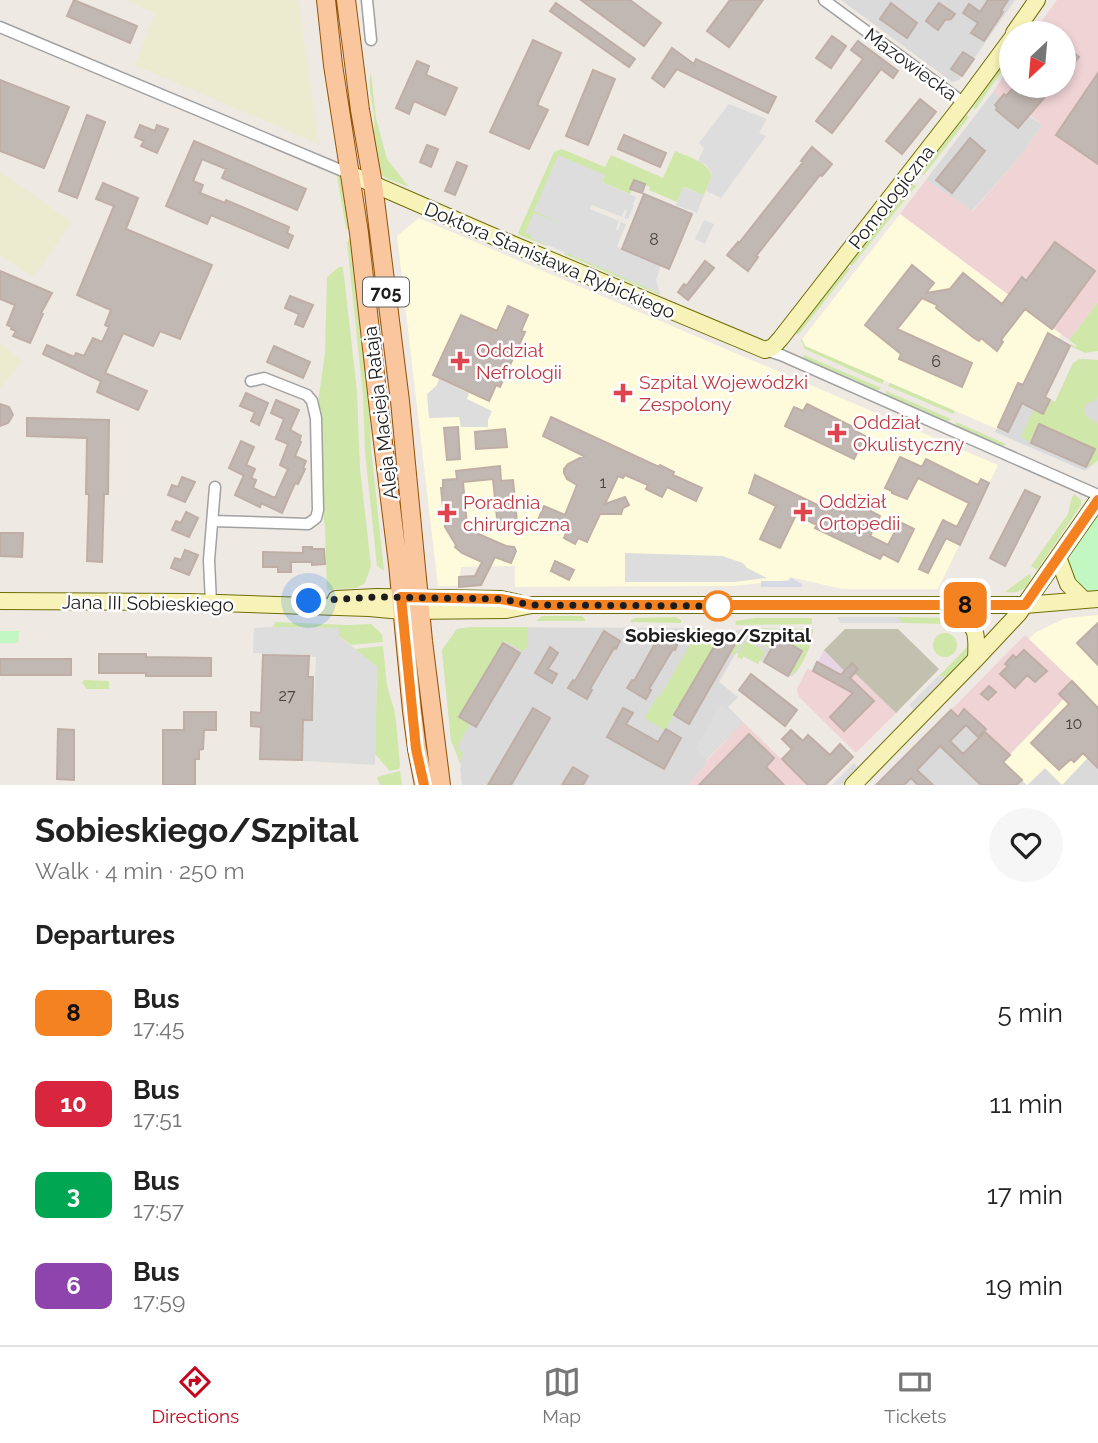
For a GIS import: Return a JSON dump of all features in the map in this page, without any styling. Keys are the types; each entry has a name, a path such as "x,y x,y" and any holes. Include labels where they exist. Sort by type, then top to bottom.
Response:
{"main road":[{"name":"Aleja Macieja Rataja","path":"326,0 333,65 359,233 416,749 424,785"},
{"name":"Aleja Macieja Rataja","path":"346,0 360,110 373,184 442,785"}],"street":[{"path":"367,0 371,40"},
{"name":"Mazowiecka","path":"824,0 964,103"},
{"path":"1022,21 1037,0"},
{"name":"Doktora Stanisława Rybickiego","path":"0,27 781,355 1098,497"},
{"name":"Pomologiczna","path":"765,350 773,347 781,338 999,56"},
{"path":"213,522 308,524 316,518 316,418 312,401 307,395 264,378 251,381"},
{"path":"211,604 209,560 215,487"},
{"path":"852,785 1025,605 1098,497"},
{"path":"1058,557 1068,584 1091,600"},
{"name":"Jana III Sobieskiego","path":"0,601 295,606 420,605 501,599 532,605 1025,605 1091,600"},
{"path":"951,605 972,625 976,633 976,659"}],"shaded area":[{"path":"841,0 1015,0 959,80 952,82"},
{"path":"1057,0 1098,0 1098,302 1069,340 900,214 926,180 973,211 1043,125 1002,98 1076,98 1076,21 1042,21"},
{"path":"999,83 999,96 993,92"},
{"path":"993,92 1043,125 1021,155 972,211 926,180"},
{"path":"729,104 767,119 759,133 766,136 721,198 706,191 712,174 706,165 698,161 704,148 699,143"},
{"path":"558,155 605,175 602,182 636,197 628,219 624,218 627,211 625,209 622,217 592,205 590,209 619,221 617,230 621,222 626,224 617,247 661,265 656,280 660,293 531,238 531,235 525,233 534,213 562,224 534,211"},
{"path":"683,187 704,195 697,213 676,205"},
{"path":"900,214 1061,334 1035,391 1017,383 997,429 805,346 802,339"},
{"name":"Szpital Wojewódzki Zespolony","path":"419,218 998,465 938,589 842,589 790,577 788,580 734,586 515,587 515,566 461,567 459,586 438,586 397,236"},
{"path":"704,220 714,224 705,244 695,239"},
{"path":"1080,359 1098,360 1098,460 1085,471 995,432 1017,383 1055,402 1073,363"},
{"path":"439,379 469,393 467,399 492,411 488,427 461,427 459,417 429,418 427,394 437,385"},
{"path":"625,553 722,556 743,563 747,568 767,578 734,582 625,582"},
{"name":"Sobieskiego/Szpital","path":"791,578 802,584 802,587 761,587 761,581 789,581"},
{"path":"1098,615 1098,747 1062,785 1045,768 1027,785 1003,762 1077,685 1029,639 1036,632 1066,618"},
{"path":"837,617 898,617 902,623 840,623"},
{"path":"254,628 339,628 339,636 377,667 375,765 303,761 304,721 313,721 316,657 253,653"},
{"path":"689,628 726,632 751,628 813,629 809,648 792,676 760,660 758,664 736,653 719,682 738,697 728,707 743,722 706,760 706,764 688,785 462,785 461,766 451,740 442,650 457,629"},
{"path":"845,629 898,629 939,669 896,713 856,674 850,677 824,650"},
{"path":"1025,635 1078,685 1003,761 951,710"},
{"path":"824,650 850,677 843,677 839,685 813,671"},
{"path":"807,669 843,676 856,673 896,713 856,753 799,697 797,690"},
{"path":"938,676 949,678 916,712 909,705"},
{"path":"720,705 741,722 706,759 695,749"},
{"path":"951,710 1027,785 876,785"},
{"path":"743,722 808,785 688,785 706,761"},
{"path":"1098,747 1098,785 1028,785 1045,768 1063,784"},
{"path":"854,763 859,768 843,785 832,785"}],"green space":[{"path":"125,0 298,0 319,144 135,65 155,13"},
{"path":"999,69 999,75 975,110 973,107"},
{"path":"371,73 376,118 387,159 409,187 385,177 377,167 374,153"},
{"path":"966,115 969,117 924,175 921,173"},
{"path":"562,149 605,167 611,155 663,178 675,151 702,163 712,176 704,195 684,187 677,202 636,181 630,194 602,182 605,175 562,225 534,213 531,238 547,246 518,233 554,152"},
{"path":"0,171 71,222 34,277 0,255"},
{"path":"337,175 345,186 353,230 346,229"},
{"path":"912,184 916,186 852,266 850,264"},
{"path":"353,238 384,571 377,566 365,452 363,395 347,242"},
{"path":"565,252 660,293 660,295 564,254"},
{"path":"339,267 343,267 357,392 360,468 371,566 365,583 356,588 327,590 318,402 325,353 327,277"},
{"path":"847,267 850,269 798,335 796,332"},
{"path":"1098,302 1098,351 1085,353 1070,346 1077,346 1069,340"},
{"path":"802,339 805,346 884,380 882,384 805,349"},
{"path":"0,343 22,360 0,390"},
{"path":"804,355 881,388 877,391 803,359"},
{"path":"1080,359 1098,360 1098,396 1095,401 1087,403 1084,410 1086,416 1098,424 1098,460 1086,467 1094,449 1040,424 1031,443 1021,437 1034,409 1043,413 1050,400 1055,402 1073,363"},
{"path":"890,383 955,411 953,414 888,386"},
{"path":"886,391 951,419 948,422 886,395"},
{"path":"956,422 1006,444 1003,446 956,426"},
{"path":"1074,494 1081,500 1081,505 1037,570 1031,566 1068,514"},
{"path":"1098,514 1098,592 1089,592 1077,587 1067,565 1073,550"},
{"path":"1029,574 1031,577 1024,588 1018,592 1005,592"},
{"path":"542,616 582,616 585,621 536,621"},
{"path":"676,617 681,623 631,622 635,618"},
{"path":"898,617 951,618 951,624 902,623"},
{"path":"756,618 810,618 812,624 736,625 735,621"},
{"path":"275,622 371,624 382,634 383,642 351,645 339,636 339,628 273,627"},
{"path":"528,627 528,646 522,651 503,642 459,717 470,724 457,748 463,753 460,762 451,740 442,650 457,629"},
{"path":"689,628 734,631 744,639 735,655 731,653 737,643 721,634 665,730 646,719 646,715 689,647"},
{"path":"753,628 780,629 769,648 748,637"},
{"path":"782,629 813,629 809,649 799,669 789,676 804,651 778,636"},
{"path":"0,631 19,631 18,643 0,643"},
{"path":"945,633 956,640 957,645 950,656 945,657 934,650 933,645 940,634"},
{"path":"746,641 765,652 758,664 744,656 742,659 737,657"},
{"path":"969,645 972,648 968,656 948,677 939,676"},
{"path":"383,646 387,686 396,721 400,766 399,769 390,771 375,754 377,667 355,649"},
{"path":"84,680 109,681 109,689 87,689 82,683"},
{"path":"400,771 402,785 380,785 377,777"}],"building":[{"path":"74,0 137,26 130,43 67,16"},
{"path":"581,0 630,0 661,23 644,46"},
{"path":"730,0 763,0 729,47 707,31"},
{"path":"988,0 1008,0 984,41 971,33 978,23 963,13 969,4 980,12"},
{"path":"556,3 635,59 629,67 550,11"},
{"path":"891,3 917,23 907,38 880,19"},
{"path":"939,3 955,14 951,19 945,20 938,30 926,21"},
{"path":"832,36 846,46 831,68 816,58"},
{"path":"533,40 561,53 537,105 548,110 529,149 490,132"},
{"path":"858,41 898,71 893,78 881,69 832,133 816,121 863,59 851,50"},
{"path":"672,48 694,64 696,59 776,97 768,113 677,69 664,87 652,78"},
{"path":"963,52 974,59 962,76 951,69"},
{"path":"417,61 429,66 426,75 457,88 445,115 414,101 409,114 396,108"},
{"path":"593,70 615,79 588,145 566,136"},
{"path":"1098,73 1098,164 1056,135"},
{"path":"0,80 69,107 44,168 0,151"},
{"path":"1001,98 1044,98 1018,128 996,110 995,105"},
{"path":"920,99 936,112 902,154 886,141"},
{"path":"87,115 105,122 77,198 59,191"},
{"path":"140,125 155,131 157,125 168,129 157,153 141,146 144,141 135,137"},
{"path":"624,135 666,153 660,167 618,149"},
{"path":"970,138 985,151 952,193 936,180"},
{"path":"194,141 306,189 297,210 222,178 226,169 202,159 193,181 203,185 200,193 225,203 226,200 289,227 287,233 293,236 288,248 211,215 207,224 166,206"},
{"path":"427,145 438,149 431,167 420,162"},
{"path":"812,147 832,164 820,175 756,256 758,257 748,271 727,255 803,162 801,161"},
{"path":"457,162 467,166 455,195 445,191"},
{"path":"634,180 645,184 642,193 630,189"},
{"path":"103,183 138,198 126,229 212,265 180,339 160,331 153,346 123,333 105,373 147,391 138,410 97,392 101,381 43,354 47,345 74,357 76,353 84,356 93,338 102,342 109,327 105,325 111,310 77,295 114,206 96,199"},
{"path":"644,194 692,214 669,269 622,249"},
{"path":"1055,242 1095,271 1052,329 1025,309 1001,340 1003,342 997,351 981,338 979,341 974,338 936,308 937,305 922,298 897,329 972,363 962,387 899,359 901,354 865,325 912,265 934,283 926,293 950,289 963,273 1002,304 1022,277 1026,281"},
{"path":"705,261 714,268 688,300 678,292"},
{"path":"0,271 52,293 30,343 13,336 16,331 7,325 15,305 0,299"},
{"path":"290,296 313,305 303,327 295,324 299,314 285,308"},
{"path":"508,306 528,315 521,331 525,332 500,387 496,385 489,401 433,375 461,315 497,331"},
{"path":"1048,333 1070,346 1045,397 1050,400 1043,414 1022,403 1008,432 998,427 1018,383 1023,385"},
{"path":"274,346 310,362 303,378 267,362"},
{"path":"246,393 268,403 259,425 251,421 255,412 240,406"},
{"path":"276,400 299,410 290,430 301,436 295,456 306,461 303,468 305,469 298,484 295,483 282,513 261,503 260,507 235,495 244,475 229,468 241,441 254,447 246,465 255,469 251,478 256,480 253,488 275,498 288,469 280,465 288,444 276,439 284,419 271,413"},
{"path":"0,404 9,407 13,415 8,423 0,426"},
{"name":"Oddział Okulistyczny","path":"807,404 857,429 856,431 865,436 854,459 785,426 794,407 803,411"},
{"path":"551,417 659,467 660,465 674,472 673,475 702,488 696,501 667,487 662,497 646,489 648,485 625,475 623,478 618,476 605,504 625,497 629,505 623,508 621,514 600,514 587,542 578,538 575,544 564,538 566,533 538,520 544,506 565,515 577,485 567,479 564,469 584,456 543,436"},
{"path":"27,418 109,420 108,494 104,494 102,562 87,561 87,438 27,436"},
{"path":"1039,424 1095,449 1086,467 1031,443"},
{"path":"458,427 460,459 447,460 444,428"},
{"path":"505,429 507,447 476,449 475,432"},
{"path":"900,457 922,467 926,459 978,485 981,479 989,483 960,545 946,538 928,573 919,569 943,520 957,527 969,503 918,478 907,499 892,493 885,488"},
{"path":"500,466 501,481 513,480 517,522 498,528 493,479 463,482 467,525 469,530 514,547 516,551 511,563 495,557 481,585 459,587 459,577 475,576 482,562 455,547 445,527 441,488 443,480 457,479 456,471"},
{"path":"755,475 828,510 830,506 844,513 854,493 865,498 861,506 880,516 870,536 888,545 900,522 914,529 898,562 883,554 880,559 815,528 817,525 796,515 780,548 760,539 776,506 749,493"},
{"path":"182,477 195,482 185,502 168,495 172,485 178,487"},
{"path":"1025,490 1040,497 1005,566 990,558"},
{"path":"186,512 198,518 189,537 172,530 176,521 181,523"},
{"path":"0,533 23,533 22,557 0,556"},
{"path":"303,547 324,549 325,564 291,562 291,572 278,572 278,567 263,567 263,552 303,553"},
{"path":"185,550 198,555 189,575 171,568 175,558 181,560"},
{"path":"555,561 574,570 569,580 551,571"},
{"path":"1098,623 1098,665 1077,643"},
{"path":"660,630 679,641 649,689 651,690 646,699 627,688 632,680 634,681"},
{"path":"604,631 620,641 590,689 592,690 587,699 568,688 573,680 575,681"},
{"path":"721,635 735,644 689,724 674,715"},
{"path":"778,637 802,651 788,676 764,662"},
{"path":"503,643 520,653 476,727 459,717"},
{"path":"550,647 558,653 548,669 557,674 552,683 535,673"},
{"path":"1024,650 1047,671 1035,682 1027,675 1015,688 1000,674 1013,655 1016,658"},
{"path":"99,654 211,658 211,676 99,673"},
{"path":"263,655 309,656 308,677 313,677 312,720 303,720 302,760 260,759 261,727 251,726 251,712 261,713"},
{"path":"0,659 71,659 71,675 0,675"},
{"path":"817,662 841,675 852,663 858,669 850,678 874,701 844,731 830,717 853,693 813,671"},
{"path":"751,674 797,710 785,726 739,690"},
{"path":"1072,681 1098,708 1098,768 1083,753 1074,762 1071,759 1059,770 1031,743 1069,704 1059,694"},
{"path":"989,686 996,692 988,700 981,694"},
{"path":"533,708 550,718 511,785 488,785"},
{"path":"623,708 633,713 626,724 658,742 666,729 681,738 664,769 607,737"},
{"path":"964,709 986,729 978,737 966,725 950,741 963,754 985,732 1010,755 1003,762 1022,780 1016,785 981,785 940,746 917,770 933,785 918,785 911,778 904,785 876,785 951,710 958,717"},
{"path":"184,712 216,712 216,730 204,730 203,749 199,750 199,759 195,759 195,785 163,785 163,730 184,730"},
{"path":"58,729 74,730 74,780 57,779"},
{"path":"791,730 803,741 808,735 830,755 840,744 853,757 825,785 808,785 782,759 792,749 782,739"},
{"path":"749,734 774,758 766,767 784,785 699,785"},
{"path":"573,767 588,776 583,785 562,785"}],"bus line":[{"name":"8","path":"424,785 416,749 401,597 501,599 532,605 1025,605 1098,500"}],"place":[{"name":"Oddział Nefrologii","path":"460,361"},
{"name":"Szpital Wojewódzki Zespolony","path":"623,393"},
{"name":"Oddział Okulistyczny","path":"837,433"},
{"name":"Oddział Ortopedii","path":"803,512"},
{"name":"Poradnia chirurgiczna","path":"447,513"},
{"name":"Sobieskiego/Szpital","path":"718,606"}],"route":[{"path":"309,601 377,597 501,599 532,605 718,606"}]}
